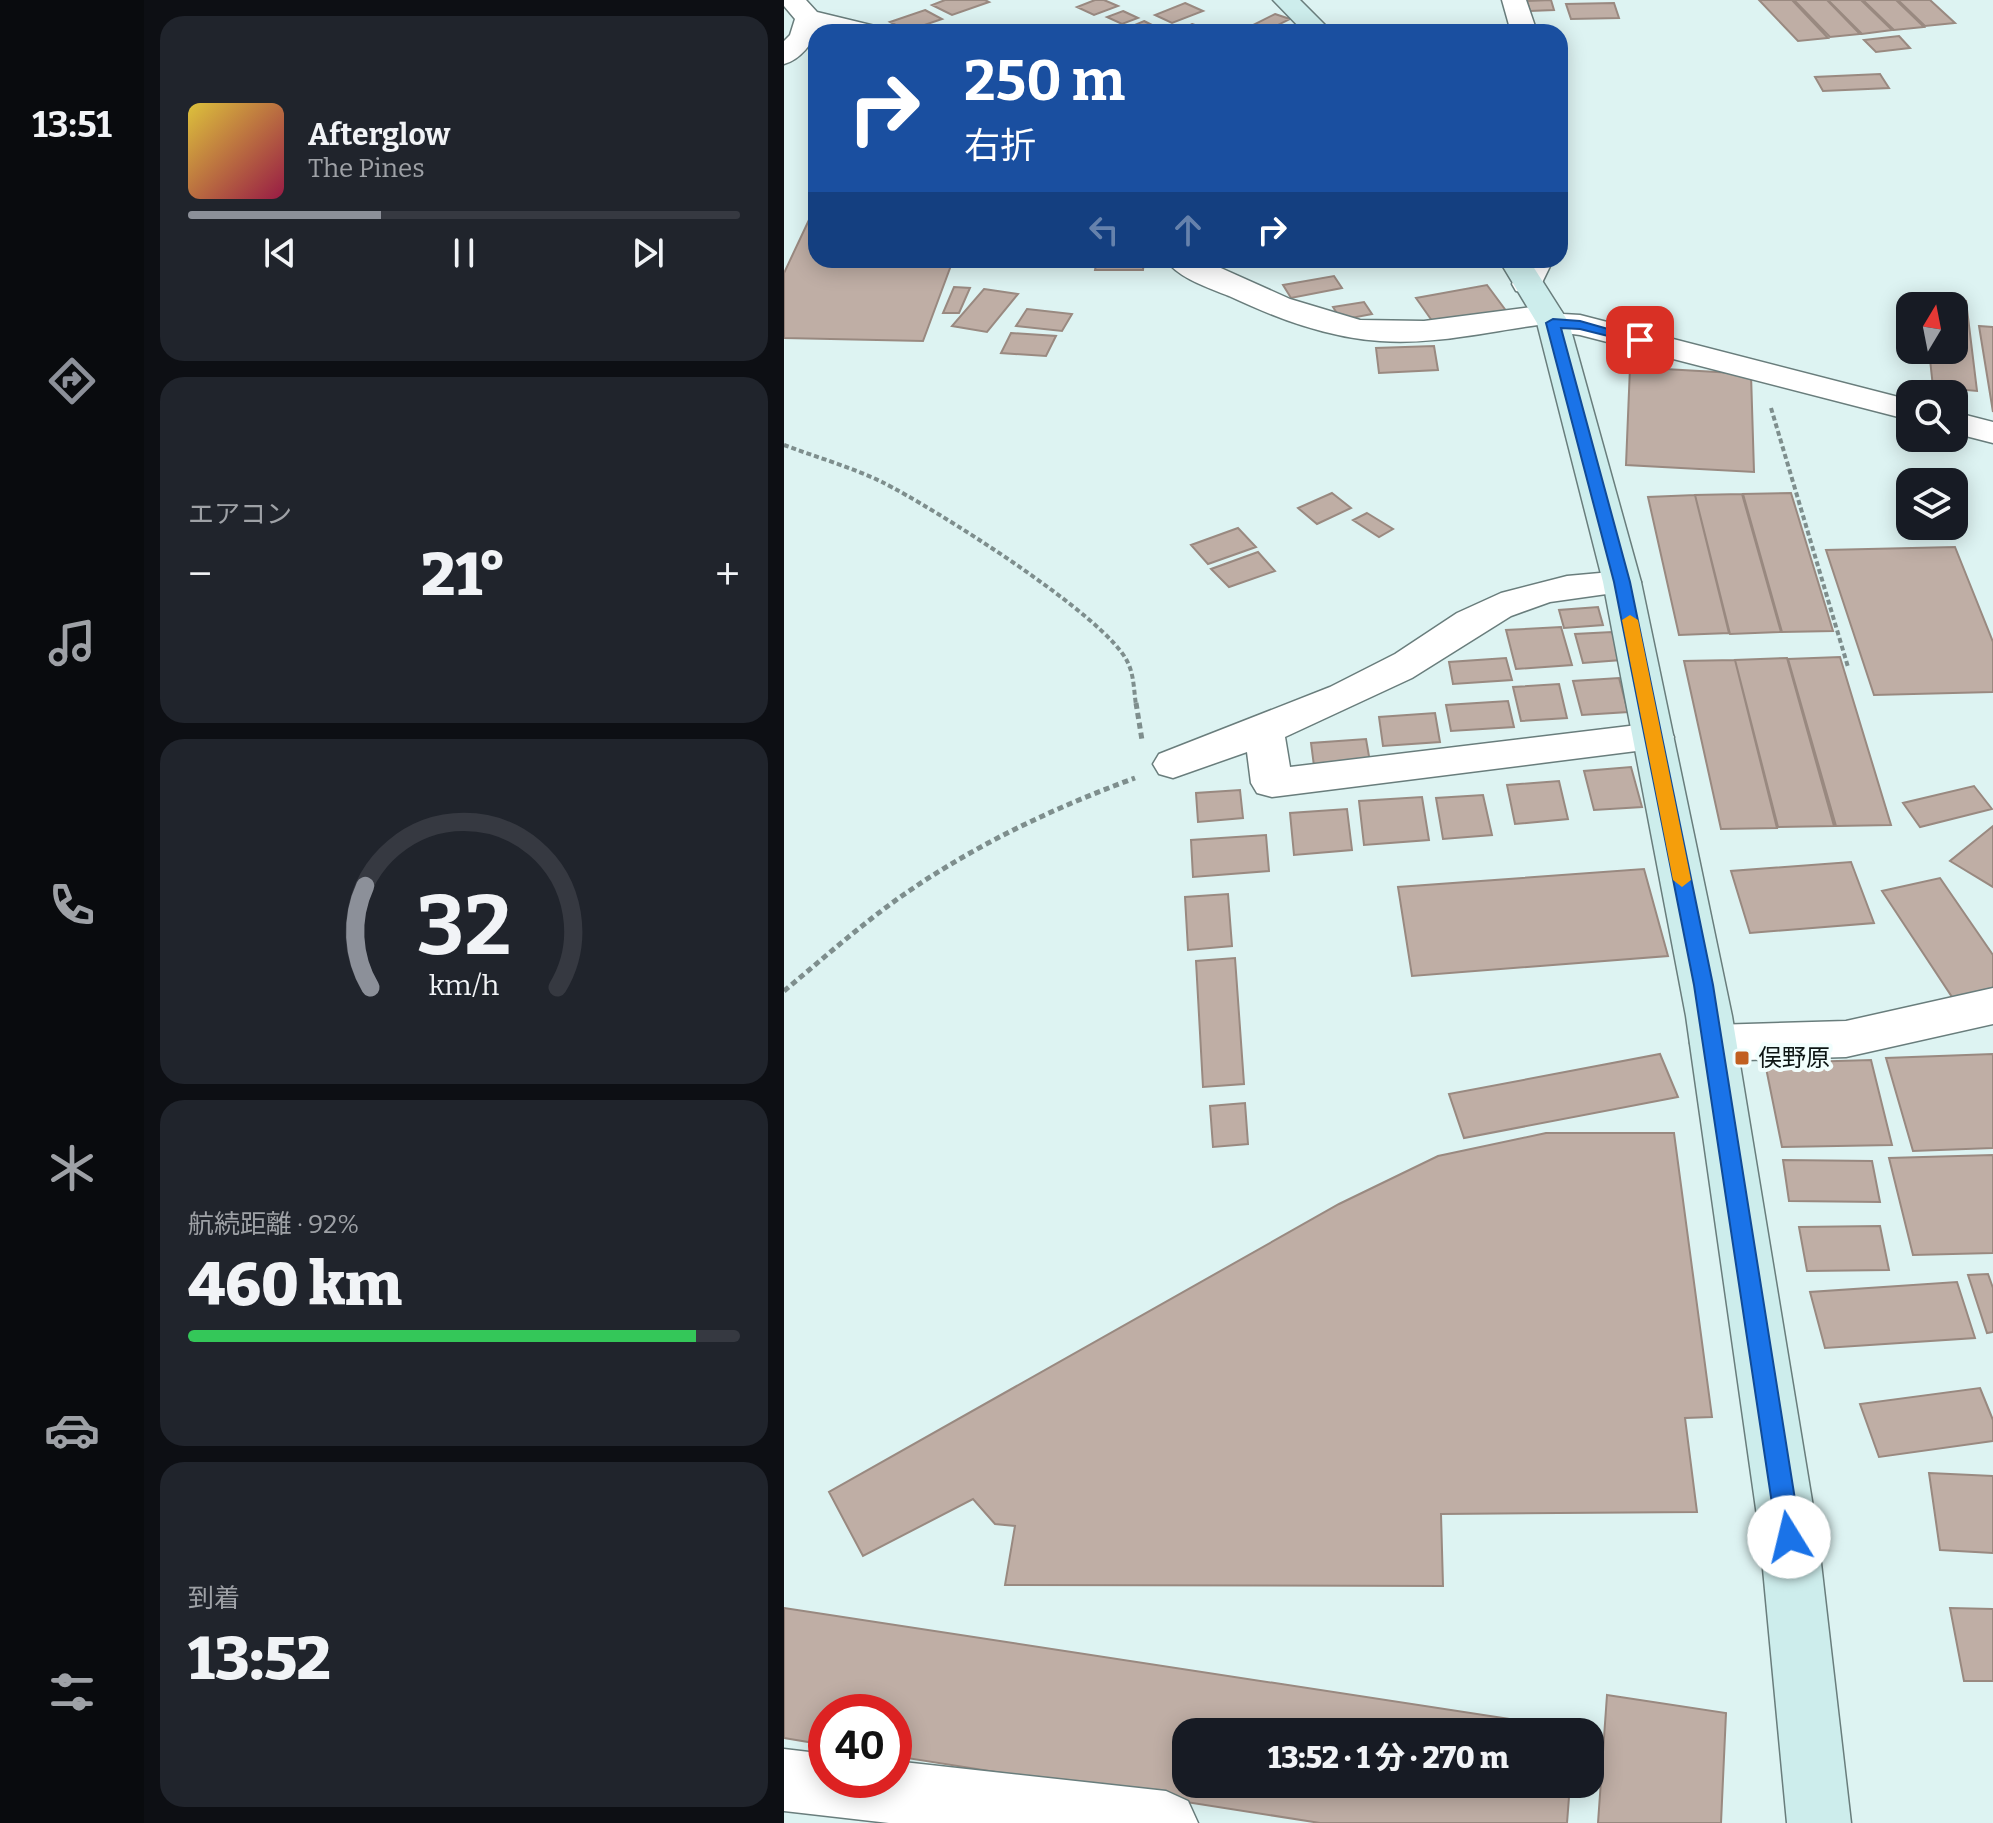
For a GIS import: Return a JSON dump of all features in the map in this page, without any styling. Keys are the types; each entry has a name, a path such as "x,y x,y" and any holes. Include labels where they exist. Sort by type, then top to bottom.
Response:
{"street":[{"path":"1285,0 1310,24"},
{"path":"1514,0 1522,24"},
{"path":"784,56 802,37 800,9 846,24"},
{"path":"1194,268 1214,280 1259,297 1343,326 1381,333 1425,330 1536,288"},
{"path":"1536,288 1580,325 1896,406"},
{"path":"1536,288 1622,582 1713,1043 1789,1537 1819,1823"},
{"path":"1968,426 1993,433"},
{"path":"1164,767 1264,730 1398,669 1481,616 1520,598 1578,584 1622,582"},
{"path":"1264,730 1272,783 1654,737"},
{"path":"1713,1043 1846,1039 1993,1006"},
{"path":"784,1780 1166,1823"}],"path":[{"path":"1760,369 1848,667"},
{"path":"784,445 878,480 918,501 1014,564 1087,618 1118,647 1129,664 1138,731 1164,767 1100,790 970,852 908,892 784,991"}],"building":[{"path":"945,0 989,2 952,15 932,5"},
{"path":"1095,0 1118,6 1094,15 1077,7"},
{"path":"1551,0 1554,10 1530,11 1527,1"},
{"path":"1759,0 1792,0 1828,38 1798,41"},
{"path":"1794,0 1827,0 1860,34 1830,37"},
{"path":"1828,0 1861,0 1892,30 1862,34"},
{"path":"1863,0 1896,0 1924,27 1894,30"},
{"path":"1898,0 1930,0 1955,23 1925,26"},
{"path":"1185,3 1203,11 1172,23 1155,15"},
{"path":"1614,3 1619,18 1571,19 1566,4"},
{"path":"925,10 942,19 927,24 890,22"},
{"path":"1123,11 1138,18 1122,24 1107,17"},
{"path":"1275,14 1290,19 1280,24 1255,24"},
{"path":"1899,36 1910,48 1876,52 1864,40"},
{"path":"1880,74 1889,88 1823,91 1815,77"},
{"path":"808,222 808,268 950,268 923,341 784,338 784,273"},
{"path":"1095,268 1143,268 1143,270"},
{"path":"1334,276 1342,288 1291,298 1283,285"},
{"path":"1487,285 1507,312 1435,325 1416,298"},
{"path":"954,287 970,288 959,313 943,313"},
{"path":"984,289 1018,294 987,332 952,326"},
{"path":"1364,302 1372,314 1341,320 1333,307"},
{"path":"1027,309 1072,314 1062,331 1016,326"},
{"path":"1968,317 1977,391 1968,390 1968,380 1932,380 1931,364 1968,364"},
{"path":"1979,326 1993,327 1993,412"},
{"path":"1011,333 1056,336 1046,356 1001,353"},
{"path":"1434,346 1438,370 1379,373 1376,348"},
{"path":"1630,367 1751,374 1754,472 1626,465"},
{"path":"1332,493 1351,508 1317,524 1298,508"},
{"path":"1791,493 1833,631 1782,632 1743,494"},
{"path":"1742,494 1781,632 1730,634 1695,495"},
{"path":"1695,495 1729,633 1679,635 1648,497"},
{"path":"1367,513 1393,529 1379,537 1353,520"},
{"path":"1238,528 1256,547 1208,564 1191,545"},
{"path":"1955,547 1993,642 1993,692 1874,695 1826,550"},
{"path":"1258,552 1275,571 1229,587 1211,569"},
{"path":"1598,607 1603,625 1564,628 1559,610"},
{"path":"1561,627 1572,665 1516,669 1506,630"},
{"path":"1612,632 1621,660 1583,663 1575,634"},
{"path":"1840,657 1891,825 1836,826 1788,659"},
{"path":"1506,658 1512,680 1453,684 1449,662"},
{"path":"1787,658 1834,826 1778,827 1735,660"},
{"path":"1735,660 1777,828 1721,829 1684,661"},
{"path":"1619,678 1628,712 1582,715 1573,681"},
{"path":"1559,684 1567,718 1521,721 1513,687"},
{"path":"1508,701 1514,727 1451,731 1446,705"},
{"path":"1435,713 1440,742 1383,746 1379,717"},
{"path":"1366,739 1370,762 1314,766 1311,743"},
{"path":"1631,767 1642,807 1594,810 1584,771"},
{"path":"1559,781 1568,819 1515,824 1507,785"},
{"path":"1974,786 1992,809 1920,827 1903,803"},
{"path":"1240,790 1243,818 1198,822 1196,793"},
{"path":"1483,795 1492,835 1443,839 1436,798"},
{"path":"1422,797 1429,840 1364,845 1359,801"},
{"path":"1347,809 1352,850 1294,855 1290,813"},
{"path":"1993,826 1993,887 1950,861"},
{"path":"1266,835 1269,871 1193,877 1191,840"},
{"path":"1851,862 1874,923 1750,933 1731,871"},
{"path":"1644,869 1668,956 1412,976 1398,887"},
{"path":"1940,878 1993,955 1993,1001 1960,1009 1882,891"},
{"path":"1228,894 1232,946 1188,950 1185,897"},
{"path":"1235,958 1244,1084 1203,1087 1196,961"},
{"path":"1660,1054 1678,1097 1464,1138 1449,1094"},
{"path":"1993,1054 1993,1148 1913,1151 1886,1058"},
{"path":"1871,1060 1892,1145 1782,1147 1765,1063"},
{"path":"1245,1103 1248,1144 1213,1147 1210,1106"},
{"path":"1546,1133 1674,1133 1712,1417 1685,1418 1697,1512 1441,1514 1443,1586 1005,1585 1015,1526 995,1524 973,1499 863,1556 829,1492 1339,1204 1438,1156"},
{"path":"1993,1155 1993,1253 1913,1255 1889,1158"},
{"path":"1783,1160 1872,1161 1880,1202 1789,1201"},
{"path":"1880,1226 1889,1270 1807,1271 1799,1227"},
{"path":"1988,1274 1993,1288 1993,1332 1987,1333 1968,1275"},
{"path":"1957,1282 1975,1338 1825,1348 1810,1292"},
{"path":"1980,1388 1993,1420 1993,1441 1879,1457 1860,1404"},
{"path":"1929,1473 1993,1476 1993,1553 1940,1550"},
{"path":"784,1608 1503,1718 1172,1718 1172,1798 1569,1798 1567,1823 1320,1823 912,1759 912,1694 808,1694 808,1742 784,1738"},
{"path":"1950,1608 1993,1609 1993,1681 1964,1681"},
{"path":"1607,1695 1726,1713 1721,1823 1598,1823 1600,1798 1604,1798"}],"slow traffic":[{"path":"1630,620 1682,880"}],"place":[{"name":"俣野原","path":"1742,1058"}],"route":[{"path":"1640,340 1580,325 1553,323 1622,582 1703,985 1789,1537"}]}
